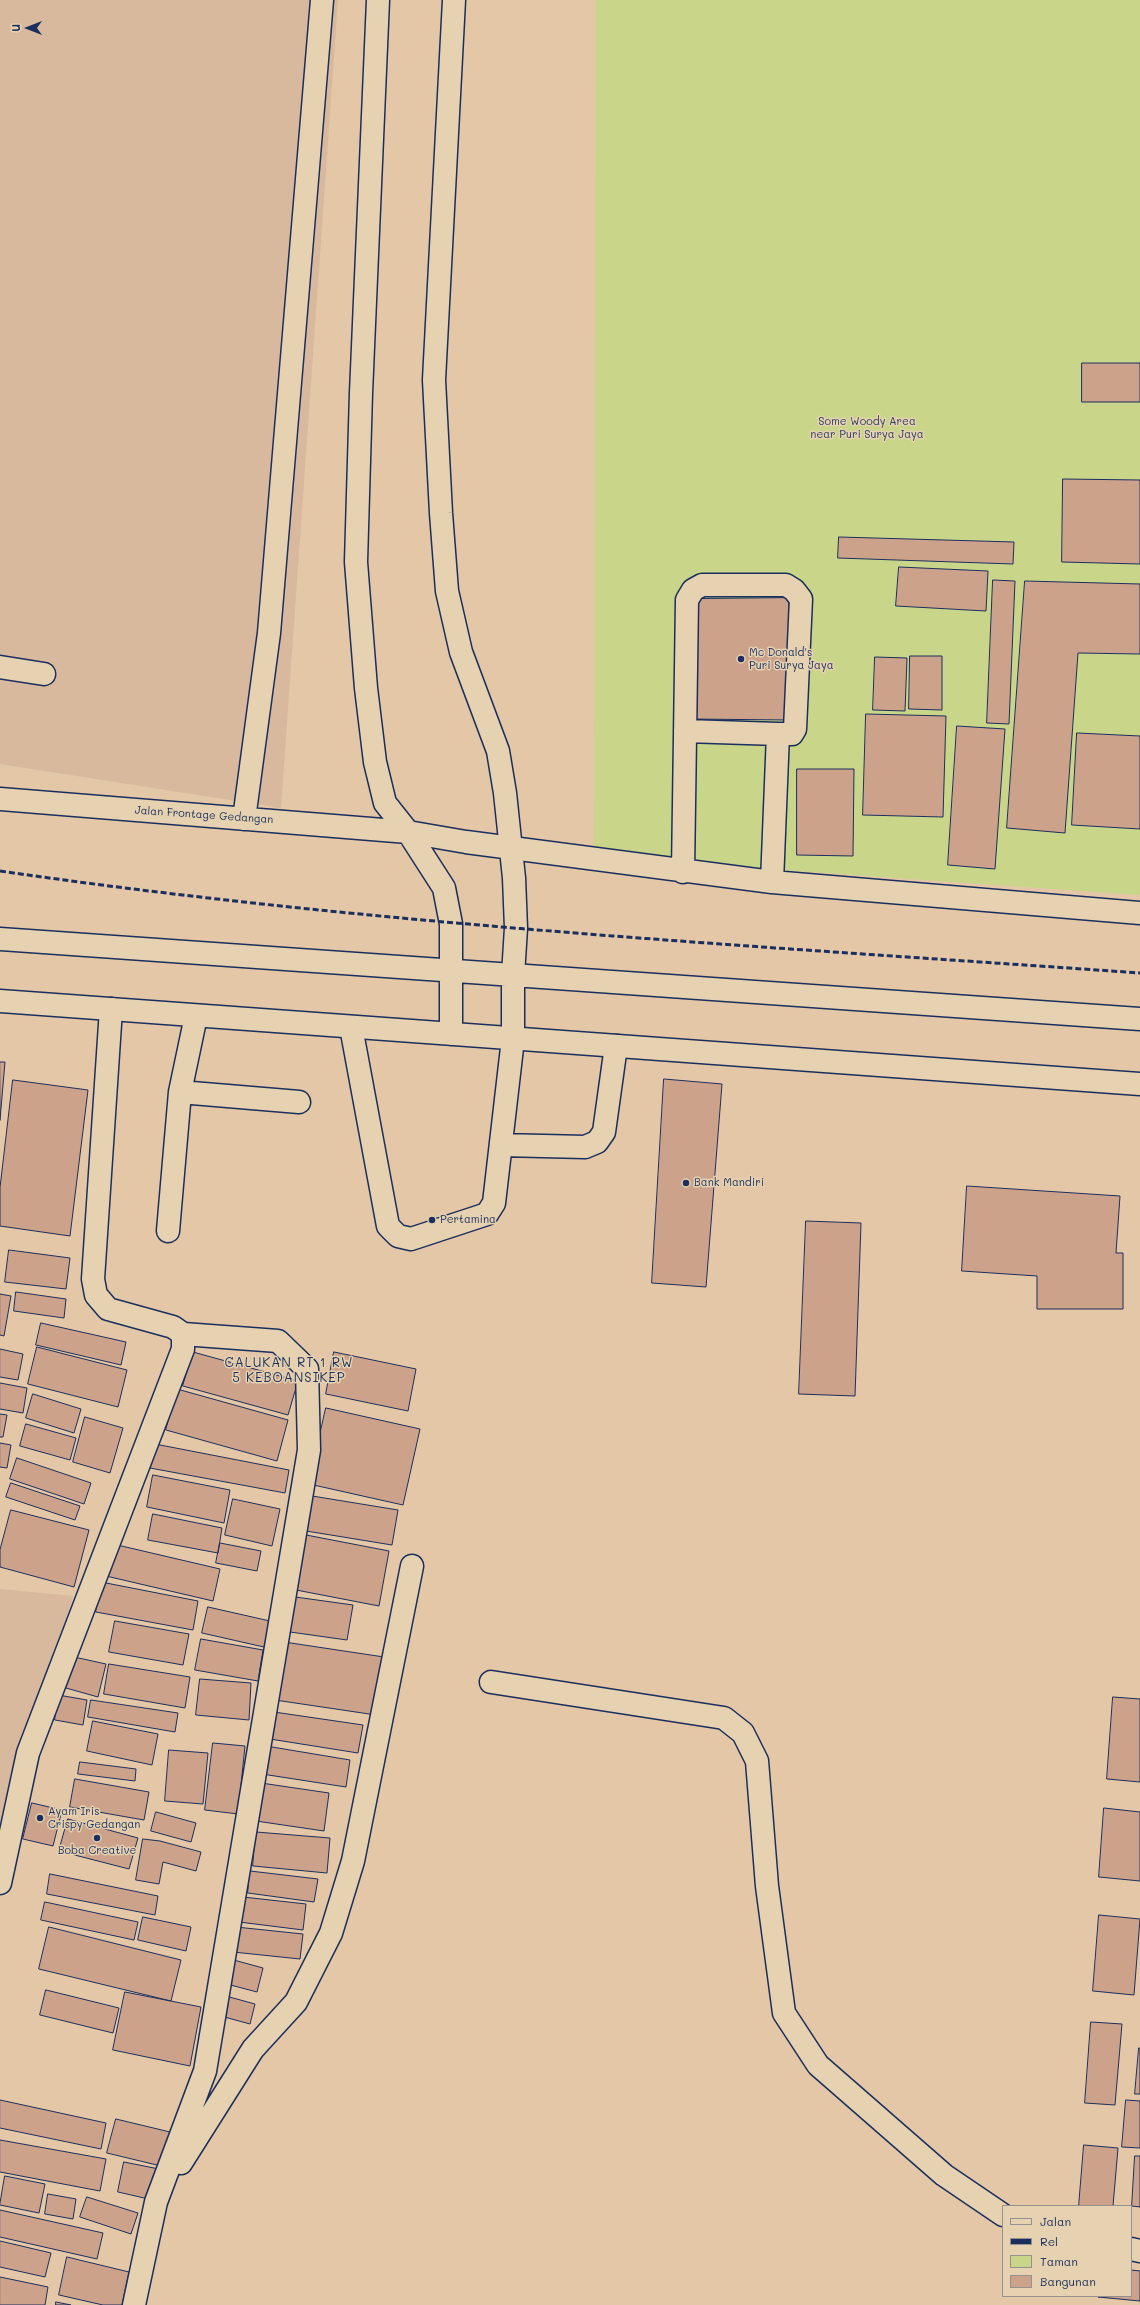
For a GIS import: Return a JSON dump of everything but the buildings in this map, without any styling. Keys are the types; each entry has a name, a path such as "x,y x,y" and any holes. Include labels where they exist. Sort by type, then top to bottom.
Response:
{"main road":[{"path":"244,818 269,633 322,0"},
{"path":"378,0 361,393 356,562 366,688 375,762 385,803 408,832 444,888 451,924 451,1034"},
{"path":"351,1027 388,1226 398,1236 411,1240 487,1214 494,1203 513,1039 515,920 514,878 509,847 505,793 498,750 461,652 447,591 441,513 434,380 454,0"},
{"path":"683,872 685,731 687,600 693,590 702,585 786,585 794,590 800,599 795,729 792,734 685,731"},
{"path":"0,667 44,674"},
{"path":"772,882 778,734"},
{"name":"Jalan Frontage Gedangan","path":"0,799 408,832 509,847 594,857 683,872 772,882 1140,912"},
{"path":"0,939 1140,1019"},
{"path":"0,1001 1140,1084"},
{"path":"111,1009 93,1279 96,1295 108,1309 173,1327 183,1334 278,1341 307,1369 310,1450 204,2071 156,2202 134,2305"},
{"path":"168,1231 180,1092 196,1016"},
{"path":"501,1145 585,1146 598,1142 604,1132 616,1046"},
{"path":"180,1092 300,1102"},
{"path":"0,1883 28,1753 183,1349 183,1334"},
{"path":"156,2202 253,2049 296,2002 331,1933 353,1861 412,1566"},
{"path":"491,1682 724,1718 743,1733 757,1761 767,1886 784,2013 818,2065 944,2175 1002,2214"}],"shaded area":[{"path":"0,0 338,0 281,808 0,764"},
{"path":"0,1589 73,1596 0,1861"}],"green space":[{"name":"Some Woody Area near Puri Surya Jaya","path":"596,0 1140,0 1140,895 594,857"}],"railway":[{"path":"0,871 142,890 426,920 712,943 1140,973"}],"place":[{"name":"Mc Donald's Puri Surya Jaya","path":"741,659"},
{"name":"Bank Mandiri","path":"686,1183"},
{"name":"Pertamina","path":"432,1220"},
{"name":"Ayam Iris Crispy Gedangan","path":"40,1818"},
{"name":"Boba Creative","path":"97,1838"}],"district":[{"name":"CALUKAN RT 1 RW 5 KEBOANSIKEP","path":"289,1370"}]}
